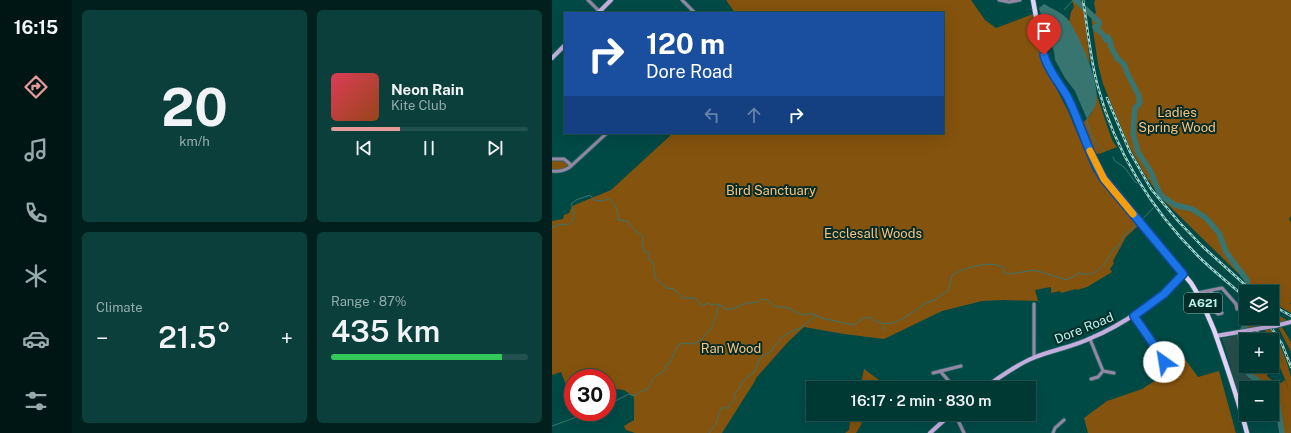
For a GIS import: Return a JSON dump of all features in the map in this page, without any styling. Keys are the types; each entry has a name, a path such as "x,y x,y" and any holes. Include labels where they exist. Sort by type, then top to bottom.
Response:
{"main road":[{"name":"A621","path":"1033,0 1042,50 1046,62 1068,98 1099,170 1110,187 1183,274 1197,293 1208,314 1229,370 1247,433"}],"street":[{"path":"588,0 599,12 611,0"},
{"path":"682,0 693,12"},
{"path":"999,0 1009,2 1020,0"},
{"path":"552,58 564,46"},
{"path":"552,171 560,172 570,167 606,134"},
{"path":"552,158 577,161"},
{"path":"567,161 570,164 570,167"},
{"name":"Dore Road","path":"995,381 1034,358 1090,339 1134,316 1164,294 1183,274"},
{"path":"1197,293 1222,288 1236,304 1237,309"},
{"path":"1211,290 1211,302 1214,310 1218,314 1222,313"},
{"path":"1034,304 1034,358"},
{"path":"1134,316 1163,358 1164,362"},
{"path":"1216,336 1289,323"},
{"path":"1257,329 1257,333"},
{"path":"1090,339 1103,372"},
{"path":"933,373 961,366"},
{"path":"940,371 949,381"},
{"path":"1103,372 1114,373"},
{"path":"1091,379 1098,377 1103,372"},
{"path":"1053,433 1055,428 1064,420"},
{"path":"930,433 943,421"},
{"path":"958,421 964,433"}],"shaded area":[{"path":"1044,4 1067,18 1079,38 1093,73 1097,95 1096,103 1087,119 1075,91 1065,78 1055,60 1054,51 1047,36 1039,8"},
{"path":"1239,335 1239,373 1248,373 1258,381 1239,381 1239,396 1222,338"}],"green space":[{"name":"Ecclesall Woods","path":"726,0 971,0 985,20 996,28 1033,14 1043,63 1067,109 1093,171 1139,225 1126,237 1113,261 1114,263 1110,269 1112,272 1087,287 1077,290 1051,293 1051,287 1035,290 1038,301 982,301 942,311 884,339 804,327 787,343 756,378 722,433 635,433 626,430 624,426 634,420 634,397 624,390 616,389 616,369 564,369 564,380 561,372 552,375 552,221 563,219 564,215 569,213 572,206 611,190 672,134 944,134 944,12 734,12"},
{"path":"1072,0 1080,0 1083,4 1090,64 1069,22 1071,12 1074,7"},
{"name":"Ladies Spring Wood","path":"1095,0 1291,0 1291,216 1289,219 1291,222 1291,313 1279,306 1279,285 1249,285 1161,198 1145,175 1129,146 1103,84 1098,64 1091,16 1096,13 1094,3"},
{"path":"1096,93 1112,140 1117,147 1099,154 1095,153 1083,122 1093,109"},
{"path":"552,160 564,160 569,165 561,170 552,169"},
{"path":"1279,315 1288,321 1279,323"},
{"path":"1246,325 1265,325 1243,330"},
{"path":"1278,327 1282,327 1291,342 1291,352"},
{"path":"1271,329 1273,333 1266,333 1265,330"},
{"path":"1279,342 1291,377 1291,433 1282,433 1279,414 1279,383 1285,380 1289,391 1285,378 1279,365"},
{"path":"1185,359 1198,377 1219,371 1236,433 1088,433 1084,418 1107,401 1142,389 1156,380 1166,370"},
{"path":"864,369 880,381 861,381"},
{"path":"1254,373 1267,373 1267,376 1273,381 1258,381 1250,375"},
{"path":"850,421 862,421 856,433 845,433 849,430"}],"waterway":[{"path":"1064,10 1073,0"},
{"path":"1076,0 1099,22 1099,25 1095,27 1096,29 1102,33 1106,40 1108,37 1111,43 1110,45 1117,58 1124,64 1139,96 1140,103 1135,108 1133,133 1138,152 1151,172 1159,192 1162,196 1175,205 1192,209 1206,218 1219,233 1226,252 1247,280 1248,285"},
{"path":"1087,119 1093,137 1104,151"},
{"path":"1113,157 1115,161 1125,168 1137,183"},
{"path":"1148,179 1152,178"},
{"path":"552,226 555,227 560,224 566,225 572,221 574,214 571,204 576,200 590,195 594,200 601,201 609,199 614,203 618,214 618,220 627,221 637,232 642,235 644,251 649,253 649,260 653,262 655,278 667,288 674,289 683,298 695,298 703,306 708,303 712,305 717,304 725,309 732,309 747,303 758,302 762,299 768,300 774,306 789,308 802,315 813,314 822,318 854,325 864,318 870,317 877,322 883,323 897,321 926,303 935,300 949,290 952,275 985,264 999,265 1004,268 1004,273 1010,274 1035,270 1067,280 1079,273 1091,273 1101,268 1114,248 1117,248 1125,234 1138,224"},
{"path":"1142,220 1153,208"},
{"path":"616,400 629,394 634,396 644,390 647,390 654,377 666,369 665,365 670,363 678,345 683,343 693,344 701,340 712,327 719,306"},
{"path":"709,433 716,424 721,408 727,408 734,400 735,393 739,389 742,382 753,373 760,358 773,350 773,347 778,343 780,338 794,330 799,329 817,315"},
{"path":"883,330 884,325"},
{"path":"1245,325 1240,335 1244,367 1250,375 1258,381"},
{"path":"1279,414 1282,433"},
{"path":"552,426 566,421"}],"railway":[{"path":"1083,0 1095,76 1105,111 1125,156 1150,199 1165,219 1204,262 1239,292"},
{"path":"1107,98 1130,152 1151,189 1202,246 1245,285"},
{"path":"1279,309 1291,316"},
{"path":"1270,325 1282,344 1291,367"}],"slow traffic":[{"path":"1090,151 1104,179 1133,214"}],"route":[{"path":"1044,55 1049,68 1068,98 1096,165 1104,179 1183,274 1164,294 1134,316 1163,358 1164,362"}],"park label":[{"name":"Bird Sanctuary","path":"771,190"},
{"name":"Ran Wood","path":"731,348"}]}
